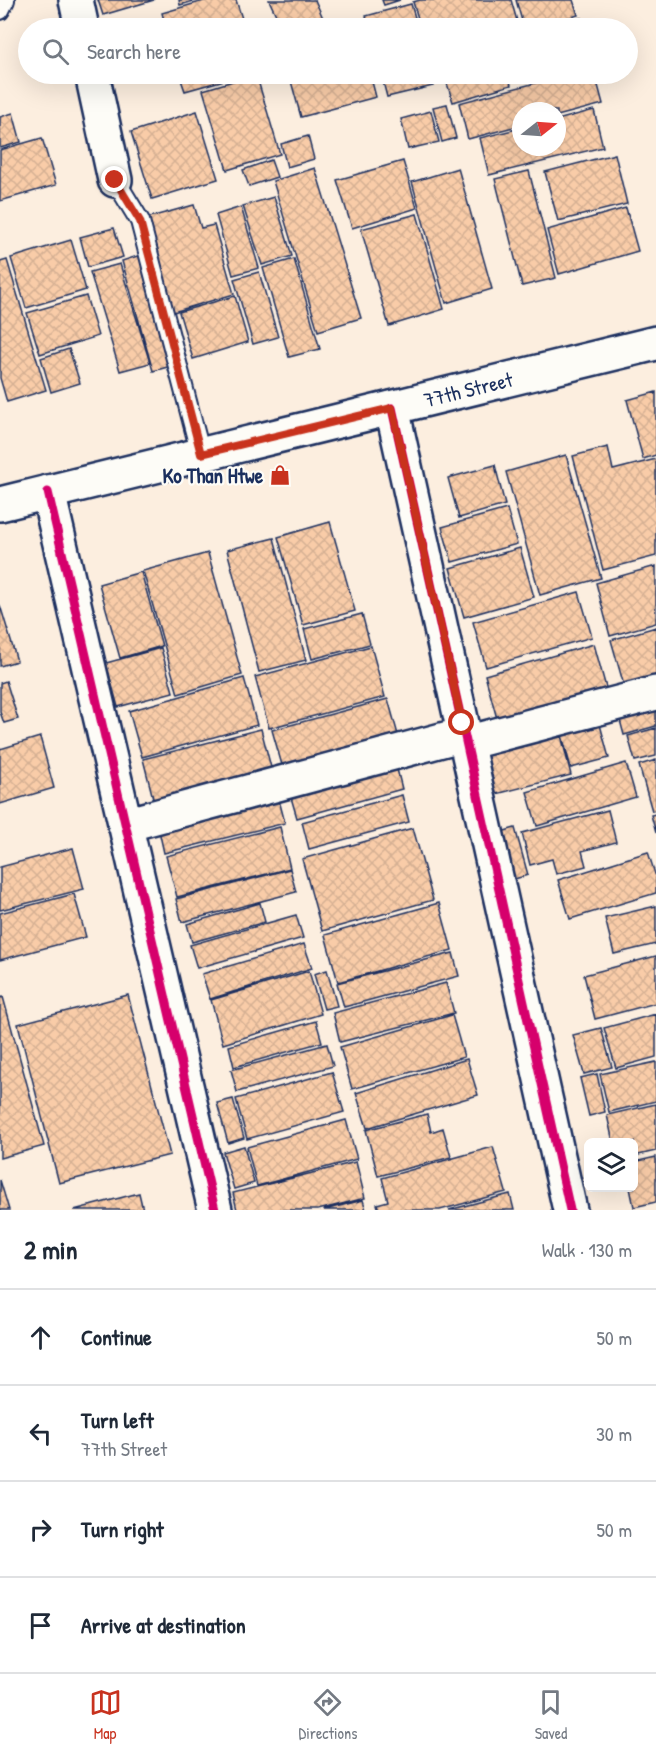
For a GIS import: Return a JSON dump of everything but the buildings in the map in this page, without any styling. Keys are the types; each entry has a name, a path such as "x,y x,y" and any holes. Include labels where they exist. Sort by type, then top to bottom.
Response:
{"street":[{"path":"76,0 80,18"},
{"path":"94,84 115,180"},
{"name":"77th Street","path":"0,504 656,343"},
{"path":"392,408 570,1210"},
{"path":"48,492 215,1210"},
{"path":"125,825 656,693"}],"lane":[{"path":"0,10 4,0"},
{"path":"115,180 140,221 201,454"}],"cycle path":[{"path":"392,408 570,1210"},
{"path":"48,492 215,1210"}],"place":[{"name":"Ko Than Htwe","path":"280,475"}],"route":[{"path":"115,180 140,221 201,454 392,408 462,723"}]}
